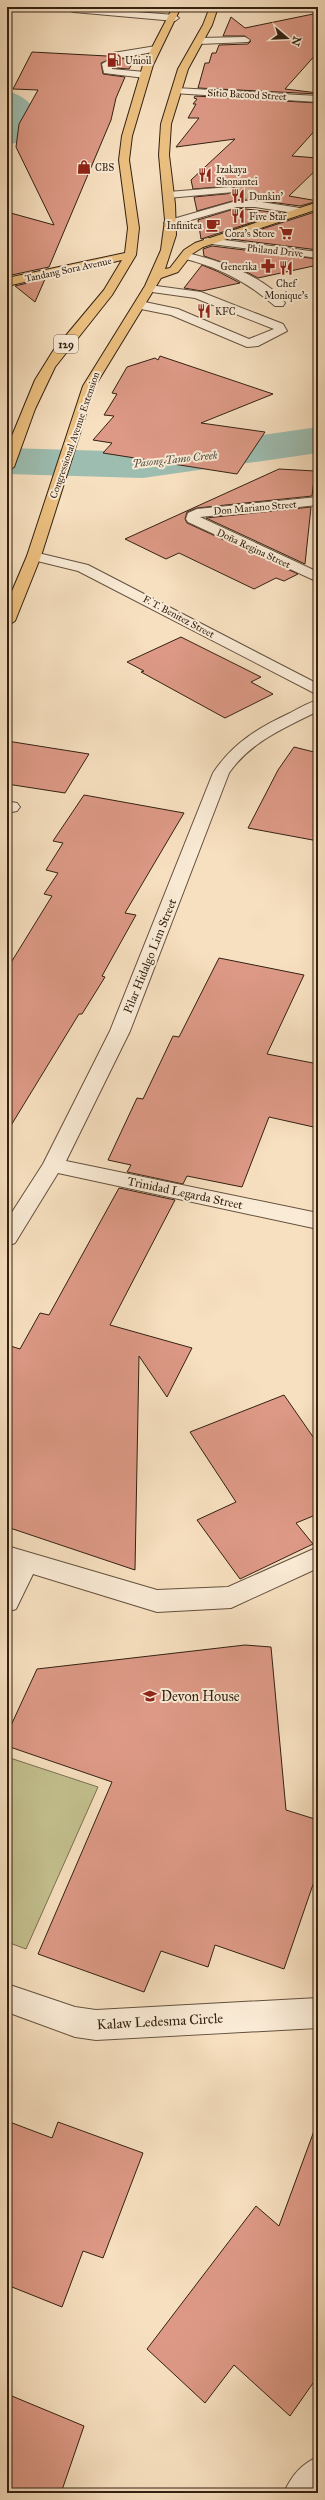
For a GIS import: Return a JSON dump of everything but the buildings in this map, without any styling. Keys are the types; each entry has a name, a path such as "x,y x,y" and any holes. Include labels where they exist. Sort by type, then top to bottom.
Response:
{"main road":[{"name":"129","path":"7,467 40,382 56,355 85,322 118,276 130,256 133,225 125,169 125,149 130,124 145,75 156,49 175,18 177,7"},
{"name":"Congressional Avenue Extension","path":"7,621 34,556 89,386 100,364 140,305 156,276 168,248 170,227 162,125 191,54 212,20 214,7"},
{"path":"130,124 144,124"},
{"path":"156,276 174,270 193,248 208,241 234,235 318,204"},
{"path":"170,227 187,237 208,241"},
{"name":"Tandang Sora Avenue","path":"7,282 130,256"}],"street":[{"path":"74,9 175,18"},
{"path":"199,41 245,40"},
{"path":"145,75 107,71 110,60 156,49"},
{"name":"Sitio Bacood Street","path":"176,91 318,99"},
{"path":"168,195 230,190"},
{"path":"261,195 318,204"},
{"path":"170,227 236,204 255,204 300,211"},
{"name":"Philand Drive","path":"208,241 318,255"},
{"path":"186,256 212,262 235,272 258,284 279,303"},
{"path":"140,305 174,312 247,343 254,343 281,331 279,327 197,295 149,289"},
{"name":"Don Mariano Street","path":"193,516 197,513 318,501"},
{"name":"Doña Regina Street","path":"193,516 193,519 318,578"},
{"name":"F. T. Benitez Street","path":"34,556 83,568 318,690"},
{"name":"Pilar Hidalgo Lim Street","path":"7,1238 53,1165 120,1031 221,774 231,757 245,743 318,705"},
{"name":"Trinidad Legarda Street","path":"53,1165 318,1221"},
{"path":"7,1601 17,1559 157,1600 231,1597 318,1557"},
{"name":"Kalaw Ledesma Circle","path":"7,1998 75,2022 96,2025 318,2013"},
{"path":"302,2493 318,2475"}],"shaded area":[{"path":"7,1757 98,1787 26,1949 7,1942"}],"waterway":[{"path":"7,100 19,111 19,118 7,135"},
{"name":"Pasong Tamo Creek","path":"7,461 143,465 318,440"}],"tunnel":[{"path":"230,190 261,195"}],"place":[{"name":"Unioil","path":"114,60"},
{"name":"CBS","path":"84,167"},
{"name":"Izakaya Shonantei","path":"205,175"},
{"name":"Dunkin'","path":"238,196"},
{"name":"Five Star","path":"238,216"},
{"name":"Infinitea","path":"213,225"},
{"name":"Cora's Store","path":"286,233"},
{"name":"Generika","path":"268,266"},
{"name":"Chef Monique's","path":"286,268"},
{"name":"KFC","path":"204,311"},
{"name":"Devon House","path":"150,1696"}]}
